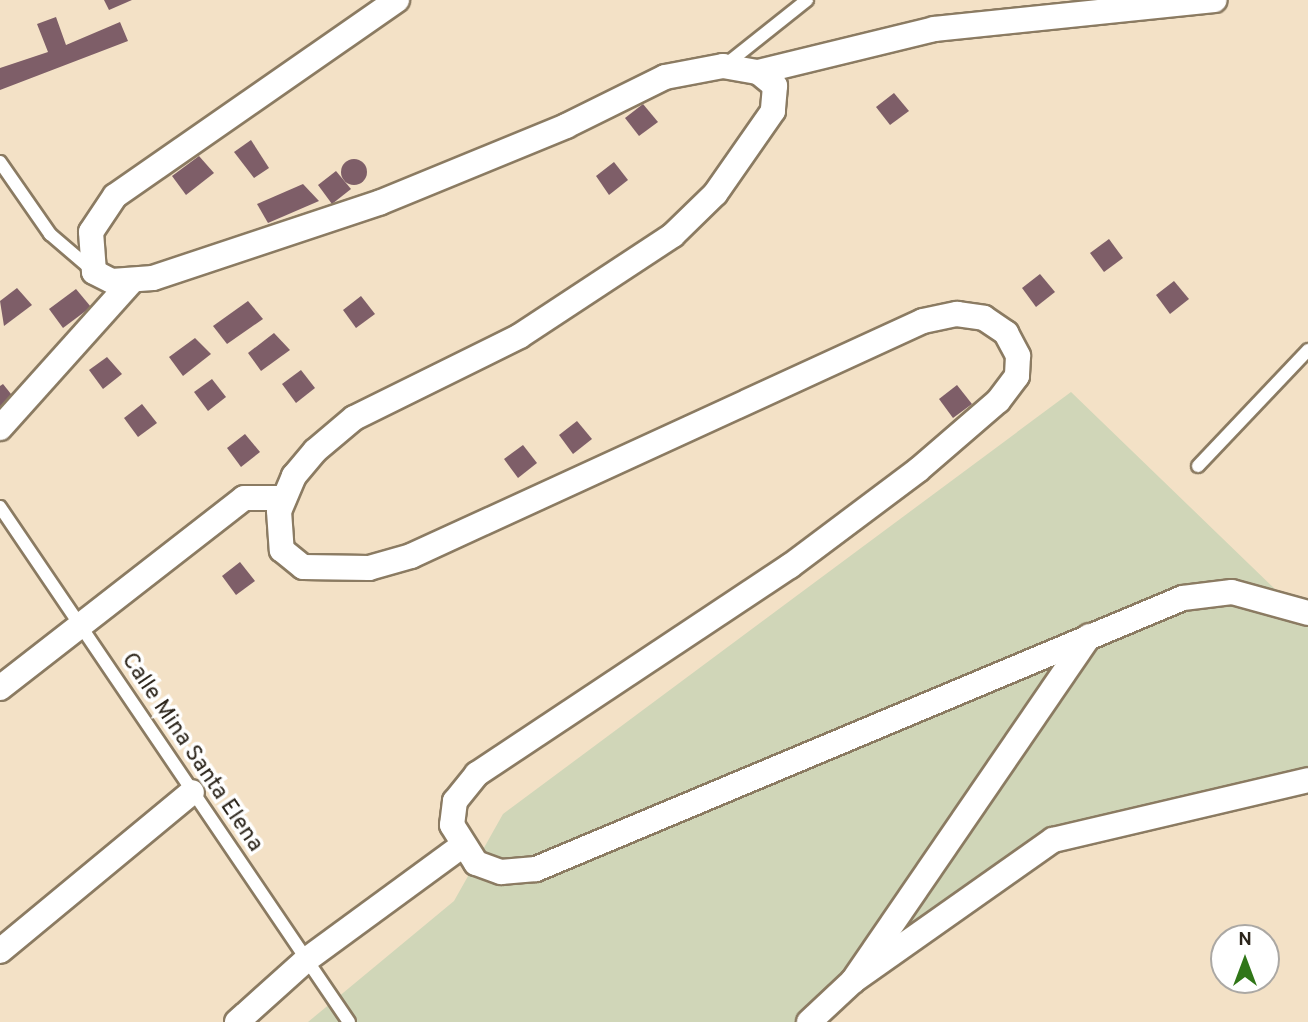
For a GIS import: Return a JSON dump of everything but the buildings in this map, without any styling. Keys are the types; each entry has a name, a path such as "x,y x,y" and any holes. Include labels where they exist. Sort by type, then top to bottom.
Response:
{"street":[{"path":"132,281 94,272 91,232 115,196 397,0"},
{"path":"0,429 132,281 381,202 566,126 665,77 723,66 758,72 934,29 1215,0"},
{"path":"758,72 775,86 773,111 715,194 673,235 520,336 354,418 315,451 283,498 282,550 303,567 369,568 411,556 923,321 957,314 984,318 1006,333 1018,356 1017,376 998,401 918,470 790,566 477,774 455,801 452,825 462,846 476,863 501,872 536,869 1089,636 1210,591 1308,613"},
{"path":"0,688 244,498 283,498"},
{"path":"853,981 1089,636"},
{"path":"809,1022 853,981 1053,840 1308,780"},
{"path":"0,951 192,792"},
{"path":"237,1022 306,960 462,846"}],"lane":[{"path":"723,66 807,0"},
{"path":"0,162 50,234 94,272"},
{"path":"1198,466 1308,350"},
{"name":"Calle Mina Santa Elena","path":"0,507 349,1022"}],"green space":[{"path":"1071,392 1308,621 1308,779 1067,827 818,1022 308,1022 454,901 503,814"}]}
